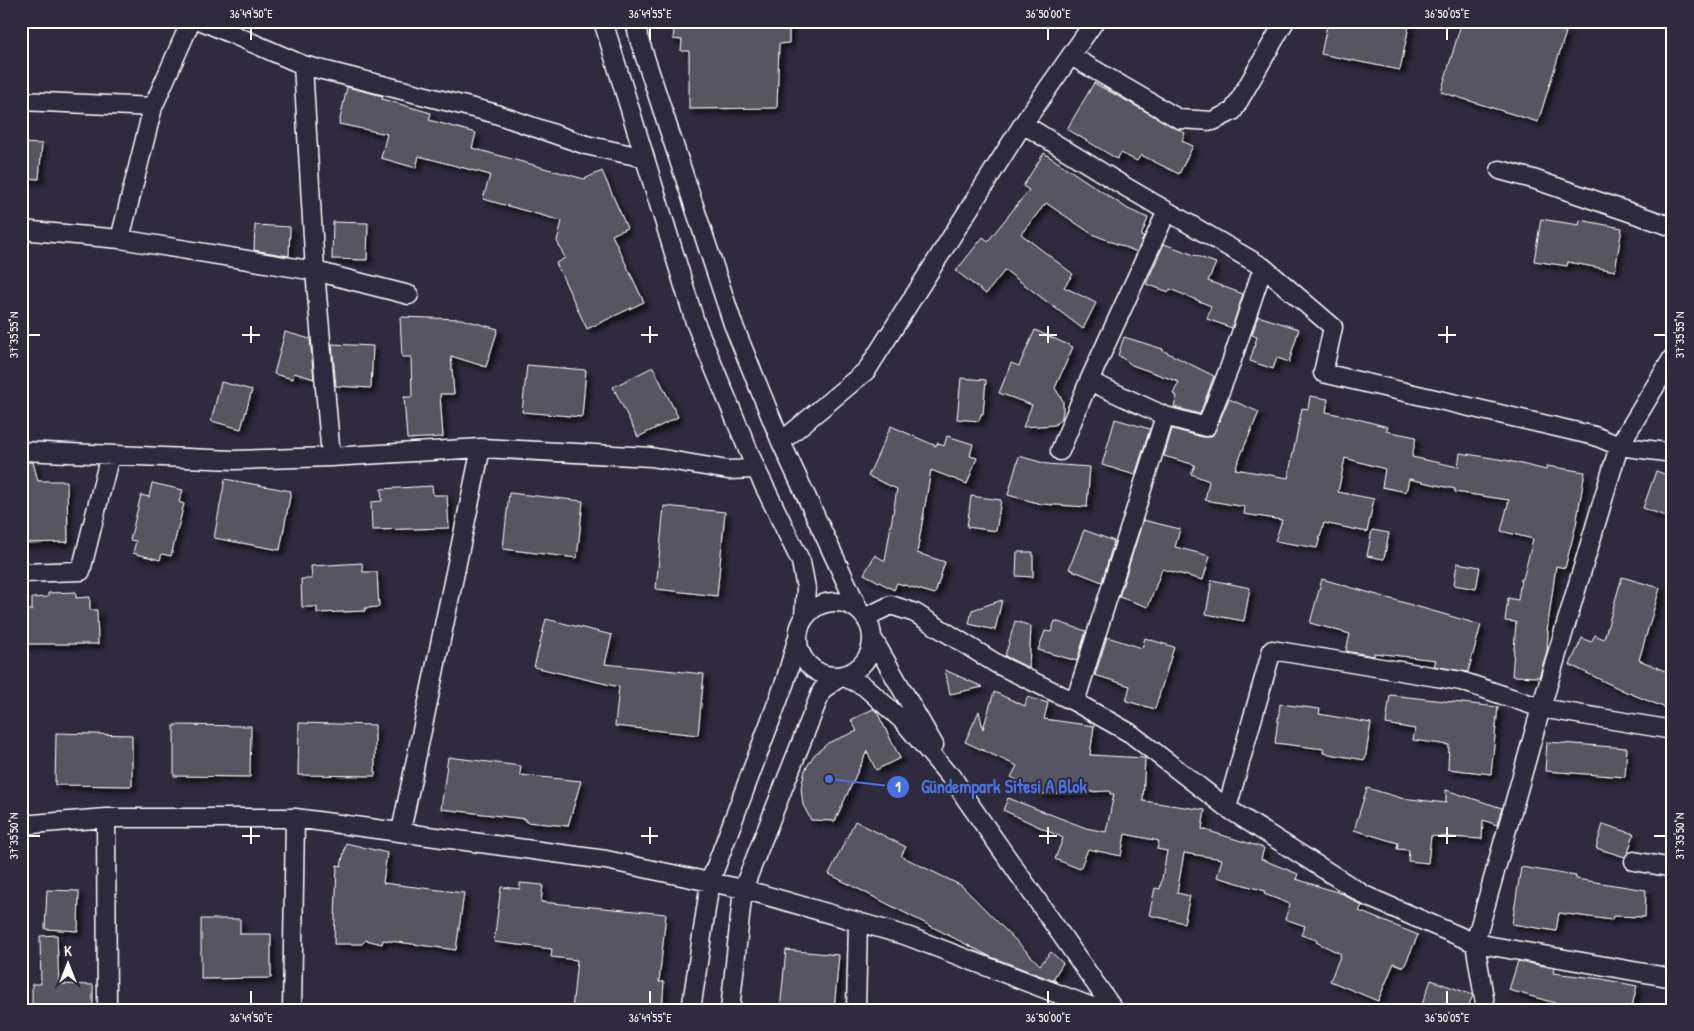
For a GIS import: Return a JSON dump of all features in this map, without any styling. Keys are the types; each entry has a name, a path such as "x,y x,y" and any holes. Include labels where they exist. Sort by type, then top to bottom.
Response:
{"street":[{"path":"120,239 153,107 191,21"},
{"path":"202,21 303,65 493,113 586,145 645,158"},
{"path":"603,21 695,322 756,469 801,562 806,588 804,616"},
{"path":"635,21 639,39 733,324 781,442 862,613 871,628 873,639 957,785"},
{"path":"781,442 867,370 1023,124 1095,21"},
{"path":"1071,56 1179,119 1213,120 1233,112 1285,21"},
{"path":"303,65 315,271 331,457"},
{"path":"21,101 153,107"},
{"path":"1023,124 1119,183 1263,267 1333,327 1323,373 1595,436 1619,446 1673,453"},
{"path":"1500,170 1533,179 1673,226"},
{"path":"1060,451 1089,380 1167,211"},
{"path":"21,230 120,239 315,271 409,295"},
{"path":"1089,380 1165,416 1206,427 1230,366 1263,267"},
{"path":"1486,1010 1475,943 1541,708 1619,446 1673,357"},
{"path":"1075,702 1165,416"},
{"path":"21,451 234,460 331,457 481,448 651,457 728,470 756,469"},
{"path":"401,831 481,448"},
{"path":"21,573 81,571 110,455"},
{"path":"691,1010 710,882 785,682 799,626 804,616 813,608 824,603 836,601 847,603 862,613"},
{"path":"862,613 890,604 915,613 997,664 1075,702 1130,732 1228,808 1366,896 1475,943 1673,978"},
{"path":"730,1010 743,890 822,690 864,663 871,651 873,639"},
{"path":"797,640 800,652 806,663 816,672 829,676 842,676 864,686 904,721 957,785 1114,1010"},
{"path":"1228,808 1272,650 1461,681 1541,708 1673,730"},
{"path":"106,818 107,1010"},
{"path":"21,825 106,818 295,818 606,860 743,890 907,936 1100,1010"},
{"path":"292,1010 295,818"},
{"path":"1634,861 1673,868"},
{"path":"856,1010 858,922"}],"building":[{"path":"675,21 789,21 789,43 779,44 777,108 689,109 689,51 681,51 682,40 673,39"},
{"path":"1328,21 1410,21 1400,70 1321,54"},
{"path":"1462,21 1529,21 1566,32 1538,122 1441,92"},
{"path":"1094,83 1185,133 1182,141 1193,146 1179,174 1141,155 1137,161 1121,153 1117,159 1067,129"},
{"path":"347,87 383,96 382,99 431,113 429,120 476,133 472,148 584,179 602,171 627,228 612,235 644,302 587,329 556,263 565,258 557,241 562,221 483,199 490,175 419,156 416,168 381,158 387,134 339,124"},
{"path":"21,143 42,144 39,179 21,178"},
{"path":"1044,153 1128,209 1148,218 1141,236 1144,237 1137,252 1092,234 1046,203 1021,234 1073,274 1064,287 1096,303 1083,329 1005,270 986,294 956,271 983,237 988,241 1029,190 1023,186"},
{"path":"1541,219 1579,225 1580,220 1622,228 1615,271 1568,262 1567,266 1534,261"},
{"path":"333,222 368,223 367,260 332,259"},
{"path":"255,225 290,227 289,256 254,250"},
{"path":"1164,244 1216,263 1208,281 1243,294 1232,328 1207,319 1211,306 1170,289 1169,292 1146,284"},
{"path":"1258,316 1299,329 1289,362 1277,358 1273,369 1250,361 1257,337 1252,335"},
{"path":"400,317 461,319 498,329 486,367 451,356 454,394 440,394 443,437 407,439 404,397 412,397 411,357 402,357"},
{"path":"1035,330 1073,347 1055,388 1063,401 1062,417 1055,425 1023,427 1032,405 999,393 1011,363 1019,366"},
{"path":"285,332 310,339 314,379 294,373 293,379 274,374"},
{"path":"1124,337 1163,349 1214,376 1200,414 1174,407 1177,396 1173,394 1179,382 1132,365 1118,355"},
{"path":"332,344 373,346 371,388 336,386"},
{"path":"527,365 586,370 582,417 522,412"},
{"path":"653,367 678,417 638,437 613,387"},
{"path":"961,378 986,380 983,414 981,414 979,421 957,419"},
{"path":"221,382 252,390 241,429 211,421"},
{"path":"1310,396 1328,399 1326,412 1388,427 1386,431 1416,437 1412,457 1458,467 1460,453 1505,460 1546,470 1547,466 1585,472 1576,525 1565,568 1556,566 1547,631 1547,651 1539,677 1512,676 1516,622 1505,621 1508,598 1518,600 1521,579 1523,579 1533,539 1501,531 1509,500 1455,492 1455,489 1409,479 1406,492 1382,487 1385,469 1345,458 1338,492 1374,499 1367,532 1324,523 1317,548 1275,541 1282,520 1244,514 1245,507 1205,500 1209,481 1191,474 1195,465 1164,456 1172,429 1203,437 1213,435 1229,399 1259,412 1235,469 1288,478 1302,408 1308,409"},
{"path":"1115,419 1150,429 1135,475 1102,465"},
{"path":"891,426 936,446 937,443 944,446 947,436 973,444 970,456 977,458 967,484 931,470 917,553 945,562 935,594 897,583 894,590 864,574 875,555 885,561 897,489 868,476"},
{"path":"1019,456 1047,464 1090,467 1087,507 1041,504 1008,495"},
{"path":"21,462 33,462 38,481 67,481 68,542 21,543"},
{"path":"1656,471 1673,477 1673,519 1643,508"},
{"path":"225,479 291,491 280,550 214,538"},
{"path":"152,483 183,490 179,502 184,504 171,556 162,554 160,560 133,553 136,541 130,540 141,495 149,497"},
{"path":"432,486 433,495 447,495 449,528 372,530 371,502 382,501 381,489"},
{"path":"509,493 583,501 577,558 503,549"},
{"path":"971,496 1001,500 996,531 967,527"},
{"path":"664,506 725,512 717,596 656,589"},
{"path":"1143,520 1180,529 1175,547 1210,556 1203,580 1162,569 1148,607 1119,597"},
{"path":"1084,530 1114,541 1102,582 1069,569"},
{"path":"1372,530 1389,533 1384,559 1367,556"},
{"path":"1017,552 1033,552 1033,577 1016,576"},
{"path":"362,563 363,572 377,572 379,607 365,608 365,611 317,613 317,607 302,607 301,579 312,579 311,566"},
{"path":"1457,563 1480,567 1476,589 1454,585"},
{"path":"1622,577 1660,588 1639,660 1673,674 1673,694 1666,708 1624,691 1570,665 1582,638 1591,642 1595,635 1604,639"},
{"path":"1322,579 1481,625 1468,672 1434,666 1436,660 1374,653 1374,656 1346,651 1350,634 1310,623"},
{"path":"1212,580 1250,588 1244,621 1206,614"},
{"path":"76,592 76,598 90,597 90,610 97,610 98,644 24,644 24,610 32,610 32,598 48,597 48,593"},
{"path":"1002,600 995,630 969,624 972,610"},
{"path":"546,619 612,635 605,664 704,674 698,735 615,726 619,687 534,667"},
{"path":"1015,621 1031,626 1029,668 1005,656"},
{"path":"1055,621 1086,631 1077,661 1038,650 1045,631 1051,632"},
{"path":"1107,637 1142,648 1145,638 1174,647 1155,709 1126,701 1130,686 1095,675"},
{"path":"945,670 983,687 950,694"},
{"path":"994,692 1025,706 1027,697 1048,703 1044,719 1094,726 1090,755 1145,758 1143,801 1205,810 1202,829 1264,848 1261,859 1298,874 1296,879 1343,894 1362,906 1359,911 1418,935 1404,967 1394,963 1378,1001 1330,981 1341,954 1316,942 1317,940 1301,935 1305,926 1285,919 1290,904 1264,894 1265,891 1217,877 1222,859 1184,853 1177,893 1190,896 1184,923 1149,915 1155,888 1160,889 1167,851 1157,849 1159,841 1125,834 1121,856 1088,849 1080,869 1055,859 1063,838 1003,810 1008,798 1086,828 1106,832 1114,794 1110,794 1110,791 1041,794 1011,777 1017,766 965,742 979,711 983,729"},
{"path":"1390,695 1498,707 1491,774 1448,769 1449,745 1413,740 1415,729 1386,724"},
{"path":"1280,704 1320,709 1319,714 1371,723 1365,760 1323,753 1324,749 1275,743"},
{"path":"873,709 877,712 900,758 876,770 867,751 835,821 811,820 803,805 801,788 805,770 814,755 828,743 857,731 851,720"},
{"path":"299,723 375,725 375,776 298,775"},
{"path":"174,725 251,726 250,777 174,776"},
{"path":"56,733 132,735 132,786 55,785"},
{"path":"1547,742 1627,748 1625,777 1545,771"},
{"path":"448,757 521,766 520,775 581,781 568,826 526,822 526,819 441,809"},
{"path":"1367,788 1401,798 1446,803 1446,790 1502,808 1497,825 1483,820 1482,839 1431,836 1428,863 1408,861 1409,850 1397,849 1398,843 1354,830"},
{"path":"855,821 906,847 901,856 962,886 1040,965 1051,952 1063,963 1053,979 1057,982 991,957 829,874"},
{"path":"1603,824 1634,834 1625,857 1596,848"},
{"path":"346,843 387,853 383,883 464,893 456,950 383,940 382,944 366,940 362,944 334,944 337,865 341,866"},
{"path":"1521,867 1576,876 1576,879 1646,890 1645,917 1613,916 1612,920 1559,913 1556,931 1512,924"},
{"path":"520,883 543,885 541,902 666,914 659,982 664,982 662,1010 572,1010 577,960 551,957 552,949 494,942 501,887 520,889"},
{"path":"47,890 79,891 78,931 45,929"},
{"path":"201,919 240,919 240,934 271,934 271,978 201,979"},
{"path":"57,935 59,984 93,985 93,1010 32,1010 32,984 41,984 40,936"},
{"path":"786,950 839,955 834,1010 780,1010"},
{"path":"1518,961 1554,968 1553,973 1602,979 1637,986 1631,1010 1555,1010 1555,1003 1509,990"},
{"path":"1431,980 1473,995 1467,1010 1420,1010"}],"place":[{"name":"Gündempark Sitesi A Blok","path":"829,779"}]}
